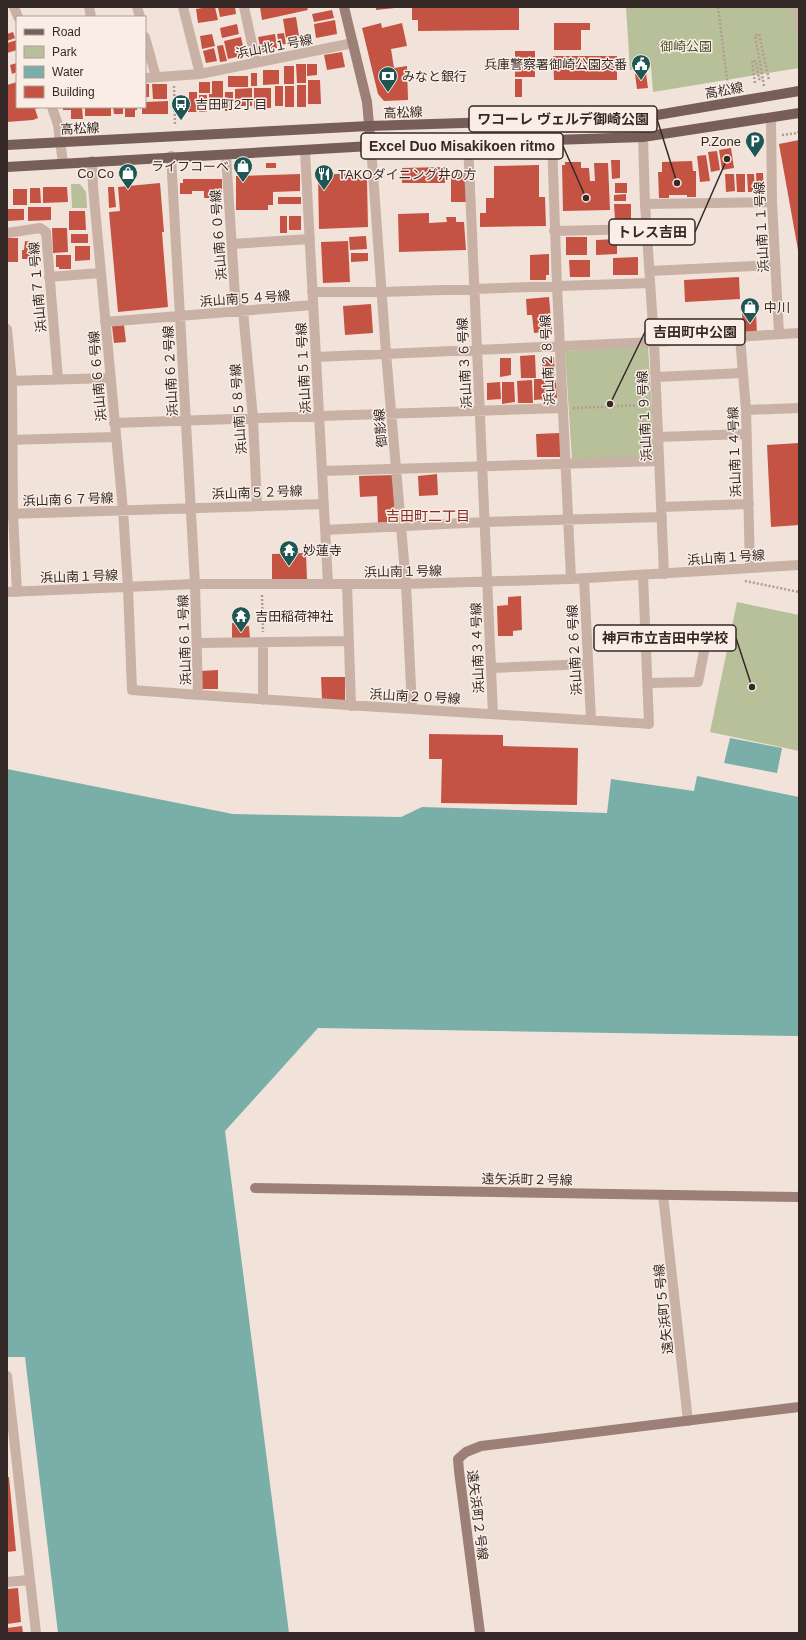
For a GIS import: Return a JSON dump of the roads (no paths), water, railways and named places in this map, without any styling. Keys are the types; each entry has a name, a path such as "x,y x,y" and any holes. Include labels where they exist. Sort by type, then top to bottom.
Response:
{"main road":[{"name":"高松線","path":"7,145 369,126 645,117 799,91"},
{"path":"7,167 171,156 226,155 371,146 644,137 799,113"}],"street":[{"path":"183,7 200,74"},
{"path":"244,7 256,62"},
{"path":"344,7 367,102 371,146"},
{"path":"146,41 156,77"},
{"name":"浜山北１号線","path":"146,78 200,74 353,43"},
{"path":"52,108 58,125 63,163"},
{"name":"浜山南１１号線","path":"771,118 772,202 779,334"},
{"name":"浜山南１９号線","path":"644,137 645,204 656,377 664,574"},
{"name":"浜山南２８号線","path":"552,140 554,231 571,579"},
{"name":"浜山南３６号線","path":"468,143 487,582"},
{"name":"御影線","path":"371,146 386,353 406,584 412,708"},
{"name":"浜山南５１号線","path":"305,151 328,584"},
{"name":"浜山南６０号線","path":"226,155 235,296 243,311"},
{"name":"浜山南６２号線","path":"171,156 195,584"},
{"name":"浜山南６６号線","path":"92,161 100,273 123,510 128,588"},
{"path":"645,204 772,202"},
{"name":"浜山南７１号線","path":"7,233 40,228 46,232 58,379"},
{"path":"554,231 647,229"},
{"path":"232,244 310,239"},
{"path":"650,271 775,265"},
{"path":"49,277 100,273"},
{"path":"312,292 382,292 650,283"},
{"name":"浜山南５４号線","path":"105,322 313,305"},
{"name":"浜山南５８号線","path":"243,311 253,418 257,506"},
{"path":"7,329 10,381 10,514 12,592"},
{"path":"316,357 559,345 654,342 799,333"},
{"name":"浜山南１４号線","path":"740,337 746,410 750,568"},
{"path":"656,377 743,373"},
{"path":"10,381 110,378"},
{"path":"114,422 562,408"},
{"path":"746,410 799,408"},
{"path":"658,437 747,434"},
{"path":"10,440 115,437"},
{"path":"322,471 660,461"},
{"name":"浜山南５２号線","path":"123,510 324,504"},
{"path":"325,530 485,522 568,520 749,504"},
{"name":"浜山南６７号線","path":"10,514 123,510"},
{"name":"浜山南１号線","path":"12,592 195,584 406,584 584,579 799,565"},
{"name":"浜山南２０号線","path":"128,588 132,690 351,706 412,708 649,724 643,575"},
{"name":"浜山南２６号線","path":"584,579 590,720"},
{"name":"浜山南３４号線","path":"487,582 493,714"},
{"name":"浜山南６１号線","path":"195,584 198,695"},
{"path":"346,584 351,706"},
{"path":"646,633 708,631 698,682 648,683"},
{"path":"197,643 348,641"},
{"path":"263,642 263,700"},
{"path":"491,668 588,664"},
{"name":"遠矢浜町２号線","path":"255,1188 799,1197"},
{"name":"遠矢浜町５号線","path":"663,1195 688,1421"},
{"path":"7,1376 36,1633"},
{"name":"遠矢浜町２号線","path":"480,1633 458,1459 466,1452 481,1446 799,1407"},
{"path":"7,1582 29,1580"}],"lane":[{"path":"794,7 799,31"}],"water":[{"path":"730,738 782,748 777,773 724,763"},
{"path":"7,769 233,814 401,817 422,807 607,813 611,779 694,791 697,776 799,797 799,1036 318,1028 225,1131 289,1633 58,1633 25,1357 7,1357"}],"place":[{"name":"兵庫警察署御崎公園交番","path":"641,81"},
{"name":"みなと銀行","path":"388,93"},
{"name":"吉田町2丁目","path":"181,121"},
{"name":"P.Zone","path":"755,158"},
{"name":"トレス吉田","path":"727,159"},
{"name":"ライフコーベ","path":"243,183"},
{"name":"ワコーレ ヴェルデ御崎公園","path":"677,183"},
{"name":"Co Co","path":"128,190"},
{"name":"TAKOダイニング井の方","path":"324,191"},
{"name":"Excel Duo Misakikoen ritmo","path":"586,198"},
{"name":"中川","path":"750,324"},
{"name":"吉田町中公園","path":"610,404"},
{"name":"妙蓮寺","path":"289,567"},
{"name":"吉田稲荷神社","path":"241,633"},
{"name":"神戸市立吉田中学校","path":"752,687"}],"district":[{"name":"吉田町二丁目","path":"428,516"}],"park label":[{"name":"御崎公園","path":"686,46"}]}
